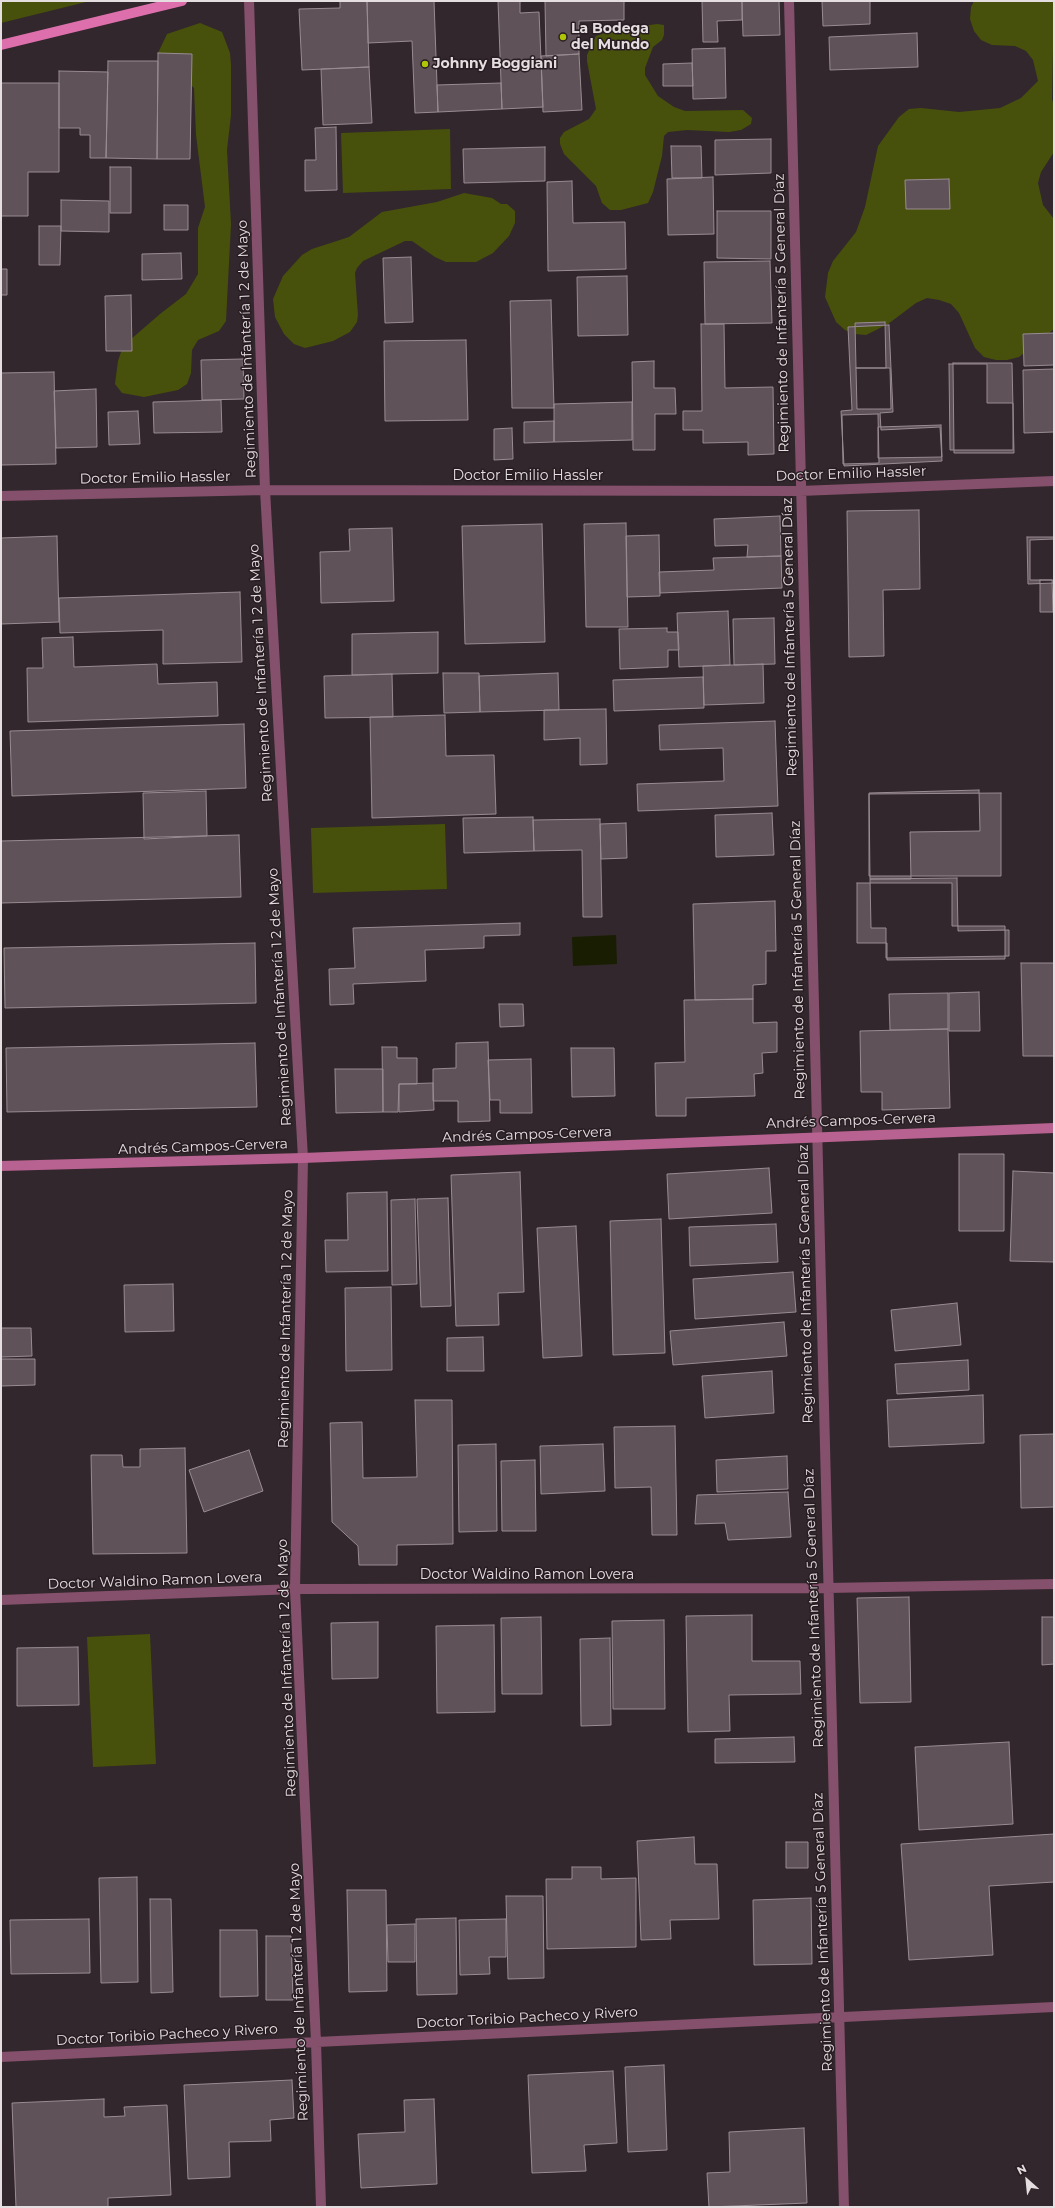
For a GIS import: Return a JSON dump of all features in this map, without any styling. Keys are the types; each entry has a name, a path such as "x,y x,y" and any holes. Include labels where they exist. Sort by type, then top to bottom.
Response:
{"main road":[{"path":"1,45 182,1"}],"street":[{"name":"Regimiento de Infantería 1 2 de Mayo","path":"249,1 265,490 303,1158 295,1590 316,2042 321,2207"},
{"name":"Regimiento de Infantería 5 General Díaz","path":"789,1 827,1588 840,2016 844,2207"},
{"name":"Doctor Emilio Hassler","path":"1,496 265,490 800,491 1054,482"},
{"name":"Andrés Campos-Cervera","path":"1,1166 303,1158 816,1136 1054,1128"},
{"name":"Doctor Waldino Ramon Lovera","path":"1,1600 295,1590 827,1588 1054,1584"},
{"name":"Doctor Toribio Pacheco y Rivero","path":"1,2057 1054,2007"}],"green space":[{"path":"1,1 90,1 1,23"},
{"path":"974,1 1054,1 1052,99 1054,106 1054,152 1041,172 1038,183 1043,205 1054,219 1054,329 1019,357 1007,360 996,360 984,357 975,348 959,313 951,304 927,298 916,303 888,324 866,335 855,334 845,330 836,322 825,297 828,273 833,261 856,232 865,207 878,146 899,117 909,109 921,108 959,112 1000,108 1021,98 1038,81 1033,60 1026,51 1015,46 992,45 981,40 974,31 970,19 971,7"},
{"path":"200,23 222,32 230,53 231,115 227,150 231,224 226,321 219,331 198,340 192,350 191,373 187,384 178,390 144,397 122,393 115,384 118,361 123,346 186,294 198,274 198,228 205,207 196,135 194,88 158,53 167,34"},
{"path":"657,24 664,25 664,35 662,40 653,47 645,68 645,75 658,96 674,107 685,111 743,110 752,118 751,124 741,130 729,132 687,130 668,132 664,136 662,156 653,192 648,203 621,210 610,210 602,203 596,186 564,154 560,144 560,138 564,132 589,119 596,109 587,55 596,36 613,30"},
{"path":"450,129 451,189 343,193 341,133"},
{"path":"464,193 492,198 501,204 507,204 515,211 515,223 509,236 493,253 476,262 446,262 435,257 412,241 405,241 363,261 357,268 355,273 358,315 357,322 350,332 333,341 305,348 294,344 284,334 275,317 273,299 283,276 302,255 312,249 349,237 382,212 437,202"},
{"path":"445,824 447,889 313,893 311,828"},
{"path":"150,1634 156,1764 93,1767 87,1637"}],"shaded area":[{"path":"616,935 617,964 573,966 572,937"}],"building":[{"path":"340,1 367,1 369,67 302,70 299,9 340,8"},
{"name":"Johnny Boggiani","path":"367,1 434,1 438,112 415,113 412,41 368,43"},
{"path":"498,1 520,1 520,13 539,12 543,107 502,109"},
{"name":"La Bodega del Mundo","path":"545,1 624,1 624,20 579,21 579,54 546,56"},
{"path":"702,1 742,1 742,20 717,21 718,42 703,42"},
{"path":"742,1 779,1 780,35 743,36"},
{"path":"822,1 870,1 870,24 823,26"},
{"path":"917,33 918,67 830,70 829,37"},
{"path":"725,48 726,98 693,99 692,49"},
{"path":"158,53 192,54 190,159 157,159"},
{"path":"579,54 582,110 543,112 541,56"},
{"path":"108,61 158,61 157,159 106,158"},
{"path":"692,63 693,86 663,86 663,64"},
{"path":"369,67 372,123 323,125 321,69"},
{"path":"59,71 108,72 106,158 90,158 90,135 80,135 80,128 59,128"},
{"path":"1,83 59,83 59,172 28,172 28,216 1,216"},
{"path":"501,83 502,109 438,112 437,85"},
{"path":"336,127 337,190 305,191 305,160 316,160 315,128"},
{"path":"771,139 771,173 715,175 715,140"},
{"path":"671,146 701,146 702,178 672,178"},
{"path":"545,147 545,181 464,183 463,149"},
{"path":"110,167 131,167 131,213 110,213"},
{"path":"713,177 714,234 668,235 667,179"},
{"path":"949,179 950,209 906,209 905,180"},
{"path":"572,181 573,223 625,222 626,269 548,271 547,182"},
{"path":"61,200 109,201 109,232 61,231"},
{"path":"164,205 188,205 188,230 164,230"},
{"path":"717,211 771,211 771,259 717,258"},
{"path":"39,226 61,226 60,265 39,265"},
{"path":"181,253 182,279 142,280 142,254"},
{"path":"411,257 413,322 385,323 383,258"},
{"path":"770,261 772,323 705,324 704,262"},
{"path":"1,269 7,269 7,295 1,295"},
{"path":"627,276 628,335 578,336 577,277"},
{"path":"131,295 132,351 106,351 105,296"},
{"path":"551,300 554,408 512,408 510,301"},
{"path":"885,322 886,368 856,368 855,323"},
{"path":"701,324 724,324 725,388 773,387 774,454 748,455 748,442 703,443 703,430 683,430 683,411 702,411"},
{"path":"889,325 893,412 880,413 881,430 940,427 942,461 844,466 841,411 852,410 848,327"},
{"path":"1054,333 1054,365 1024,366 1023,334"},
{"path":"466,340 468,420 385,421 384,341"},
{"path":"243,359 244,399 202,400 201,360"},
{"path":"654,361 654,388 675,388 676,414 655,414 655,450 633,450 632,362"},
{"path":"953,363 1012,363 1014,453 954,453"},
{"path":"949,364 987,364 987,403 1013,403 1013,450 950,450"},
{"path":"856,368 890,368 891,409 857,409"},
{"path":"1054,369 1054,432 1024,433 1023,370"},
{"path":"54,372 56,464 1,465 1,373"},
{"path":"96,389 97,447 56,448 54,391"},
{"path":"221,400 222,432 154,433 153,402"},
{"path":"632,402 632,440 554,442 554,404"},
{"path":"138,411 140,444 109,445 108,412"},
{"path":"878,414 879,463 843,464 842,415"},
{"path":"554,421 554,442 524,443 524,422"},
{"path":"941,425 942,457 878,458 878,427"},
{"path":"512,428 513,459 494,460 494,429"},
{"path":"919,510 920,589 883,590 884,656 849,657 847,511"},
{"path":"780,516 781,556 747,557 748,545 715,546 714,519"},
{"path":"626,523 628,627 586,627 584,524"},
{"path":"542,524 545,642 465,644 462,526"},
{"path":"392,528 394,601 321,603 320,552 350,551 349,529"},
{"path":"659,535 660,596 627,597 626,536"},
{"path":"57,536 59,622 1,624 1,538"},
{"path":"1027,537 1054,537 1054,583 1028,584"},
{"path":"1054,539 1054,580 1030,580 1030,540"},
{"path":"781,556 782,588 660,593 659,572 714,570 713,558"},
{"path":"1040,580 1052,580 1053,612 1040,612"},
{"path":"240,592 242,662 163,664 163,630 60,633 59,598"},
{"path":"728,611 730,665 679,667 677,613"},
{"path":"774,618 775,664 734,665 733,619"},
{"path":"667,628 667,632 678,632 679,650 668,650 668,667 620,669 619,629"},
{"path":"438,632 438,673 352,675 352,634"},
{"path":"73,637 74,667 157,664 158,684 217,682 218,716 28,722 27,668 43,668 42,638"},
{"path":"763,664 764,703 704,705 703,666"},
{"path":"443,673 479,673 480,712 444,713"},
{"path":"558,673 559,710 480,712 479,676"},
{"path":"392,674 393,717 325,718 324,676"},
{"path":"703,677 704,708 614,711 613,680"},
{"path":"606,709 607,764 580,765 580,738 544,740 544,710"},
{"path":"445,715 446,756 494,755 496,814 372,818 370,717"},
{"path":"775,721 778,806 638,811 637,784 724,781 723,748 660,750 659,725"},
{"path":"244,724 246,788 12,796 10,731"},
{"path":"979,790 980,831 910,832 911,879 870,879 869,793"},
{"path":"206,791 207,836 144,839 143,793"},
{"path":"1001,793 1001,876 869,876 869,794"},
{"path":"772,813 774,855 716,857 715,815"},
{"path":"533,817 534,851 464,853 463,818"},
{"path":"600,819 602,917 583,917 582,850 534,851 533,820"},
{"path":"626,823 627,858 601,859 600,824"},
{"path":"239,835 241,897 1,903 1,841"},
{"path":"957,878 958,931 1009,930 1009,956 886,958 886,928 871,928 870,879"},
{"path":"857,883 952,883 952,926 1005,926 1005,959 887,960 887,943 857,943"},
{"path":"775,901 776,951 766,951 766,984 753,985 753,999 695,1000 693,904"},
{"path":"520,923 520,935 484,936 484,948 425,950 426,981 353,984 354,1004 330,1005 329,969 355,968 353,928"},
{"path":"255,943 256,1003 5,1008 4,948"},
{"path":"1021,963 1054,963 1054,1056 1023,1056"},
{"path":"979,992 980,1031 949,1031 949,993"},
{"path":"948,993 948,1029 890,1030 889,994"},
{"path":"753,999 753,1023 777,1022 777,1052 762,1053 763,1073 754,1074 755,1096 686,1098 686,1116 656,1116 655,1063 685,1062 684,1000"},
{"path":"499,1004 523,1004 524,1026 500,1027"},
{"path":"948,1029 950,1108 882,1110 882,1092 861,1092 860,1031"},
{"path":"488,1042 490,1121 458,1122 458,1101 433,1101 433,1069 456,1068 456,1043"},
{"path":"255,1043 257,1107 7,1112 6,1048"},
{"path":"382,1047 397,1047 397,1058 417,1058 417,1084 399,1084 398,1112 383,1112"},
{"path":"571,1048 614,1048 615,1096 572,1097"},
{"path":"531,1059 532,1113 500,1113 500,1100 490,1100 488,1060"},
{"path":"335,1069 383,1069 383,1112 336,1113"},
{"path":"433,1083 434,1110 399,1112 399,1084"},
{"path":"959,1154 1004,1154 1004,1231 959,1231"},
{"path":"769,1168 772,1213 669,1219 667,1174"},
{"path":"1013,1171 1054,1173 1054,1262 1010,1261"},
{"path":"520,1172 524,1292 498,1293 499,1325 456,1326 451,1175"},
{"path":"387,1192 388,1271 326,1272 325,1240 348,1240 347,1193"},
{"path":"448,1198 451,1306 421,1307 417,1199"},
{"path":"415,1199 417,1284 392,1285 391,1200"},
{"path":"661,1219 665,1353 613,1355 610,1221"},
{"path":"776,1224 778,1262 690,1266 689,1227"},
{"path":"576,1226 582,1356 543,1358 537,1228"},
{"path":"793,1272 796,1312 695,1319 693,1279"},
{"path":"173,1284 174,1331 125,1332 124,1285"},
{"path":"391,1287 392,1370 346,1371 345,1288"},
{"path":"957,1303 961,1345 895,1351 891,1310"},
{"path":"784,1322 787,1356 673,1365 670,1331"},
{"path":"1,1328 31,1328 32,1356 1,1357"},
{"path":"483,1337 484,1371 447,1371 447,1338"},
{"path":"1,1359 35,1359 35,1385 1,1386"},
{"path":"968,1360 969,1390 897,1394 895,1364"},
{"path":"772,1371 774,1413 705,1418 702,1376"},
{"path":"983,1395 984,1443 889,1447 887,1400"},
{"path":"415,1400 452,1400 453,1544 397,1545 397,1565 359,1565 358,1546 332,1522 330,1423 362,1422 363,1478 417,1477"},
{"path":"675,1426 677,1535 652,1535 651,1487 615,1488 614,1427"},
{"path":"1054,1434 1054,1507 1021,1508 1020,1435"},
{"path":"496,1444 497,1531 459,1532 458,1445"},
{"path":"603,1444 605,1491 541,1494 540,1446"},
{"path":"185,1448 187,1553 93,1554 91,1455 122,1455 123,1467 140,1467 140,1449"},
{"path":"249,1450 263,1491 204,1512 189,1470"},
{"path":"787,1456 788,1489 717,1492 716,1460"},
{"path":"535,1460 536,1531 502,1531 501,1461"},
{"path":"788,1492 791,1537 728,1540 725,1523 695,1524 697,1495"},
{"path":"909,1597 911,1702 860,1703 857,1598"},
{"path":"752,1615 752,1661 800,1661 801,1694 729,1695 730,1731 688,1732 686,1616"},
{"path":"541,1617 542,1694 502,1694 501,1618"},
{"path":"1042,1617 1054,1617 1054,1664 1042,1665"},
{"path":"664,1620 665,1709 613,1709 612,1621"},
{"path":"378,1622 378,1678 332,1679 331,1623"},
{"path":"494,1625 495,1712 437,1713 436,1626"},
{"path":"610,1638 611,1725 581,1726 580,1639"},
{"path":"78,1647 79,1705 17,1706 17,1648"},
{"path":"794,1737 795,1762 715,1763 715,1739"},
{"path":"1009,1742 1013,1824 919,1830 915,1747"},
{"path":"1054,1834 1054,1882 989,1886 993,1955 909,1960 901,1844"},
{"path":"694,1837 695,1864 717,1864 719,1919 670,1920 671,1939 641,1940 637,1841"},
{"path":"786,1842 808,1842 808,1868 786,1868"},
{"path":"572,1867 601,1867 601,1879 636,1878 636,1947 547,1949 546,1879 572,1879"},
{"path":"137,1877 138,1982 101,1983 99,1878"},
{"path":"347,1890 386,1890 387,1991 349,1992"},
{"path":"506,1896 543,1896 544,1978 508,1979"},
{"path":"811,1898 812,1964 754,1965 753,1900"},
{"path":"150,1899 171,1899 173,1992 151,1993"},
{"path":"456,1918 457,1994 417,1995 416,1919"},
{"path":"89,1919 90,1973 11,1974 10,1920"},
{"path":"506,1919 506,1957 489,1957 490,1974 460,1975 459,1920"},
{"path":"415,1924 415,1962 388,1962 387,1925"},
{"path":"220,1930 257,1930 258,1996 220,1997"},
{"path":"266,1936 291,1936 293,2000 266,2000"},
{"path":"664,2065 667,2150 628,2152 625,2067"},
{"path":"613,2071 617,2143 584,2145 586,2171 532,2173 528,2075"},
{"path":"292,2080 294,2118 270,2120 271,2141 229,2142 230,2177 188,2179 184,2085"},
{"path":"104,2099 104,2117 125,2116 124,2107 167,2105 171,2195 108,2198 108,2207 16,2207 12,2103"},
{"path":"434,2099 437,2184 361,2188 358,2134 405,2132 404,2100"},
{"path":"804,2128 807,2203 709,2207 707,2173 730,2172 729,2132"}],"place":[{"name":"La Bodega del Mundo","path":"563,37"},
{"name":"Johnny Boggiani","path":"425,64"}]}
